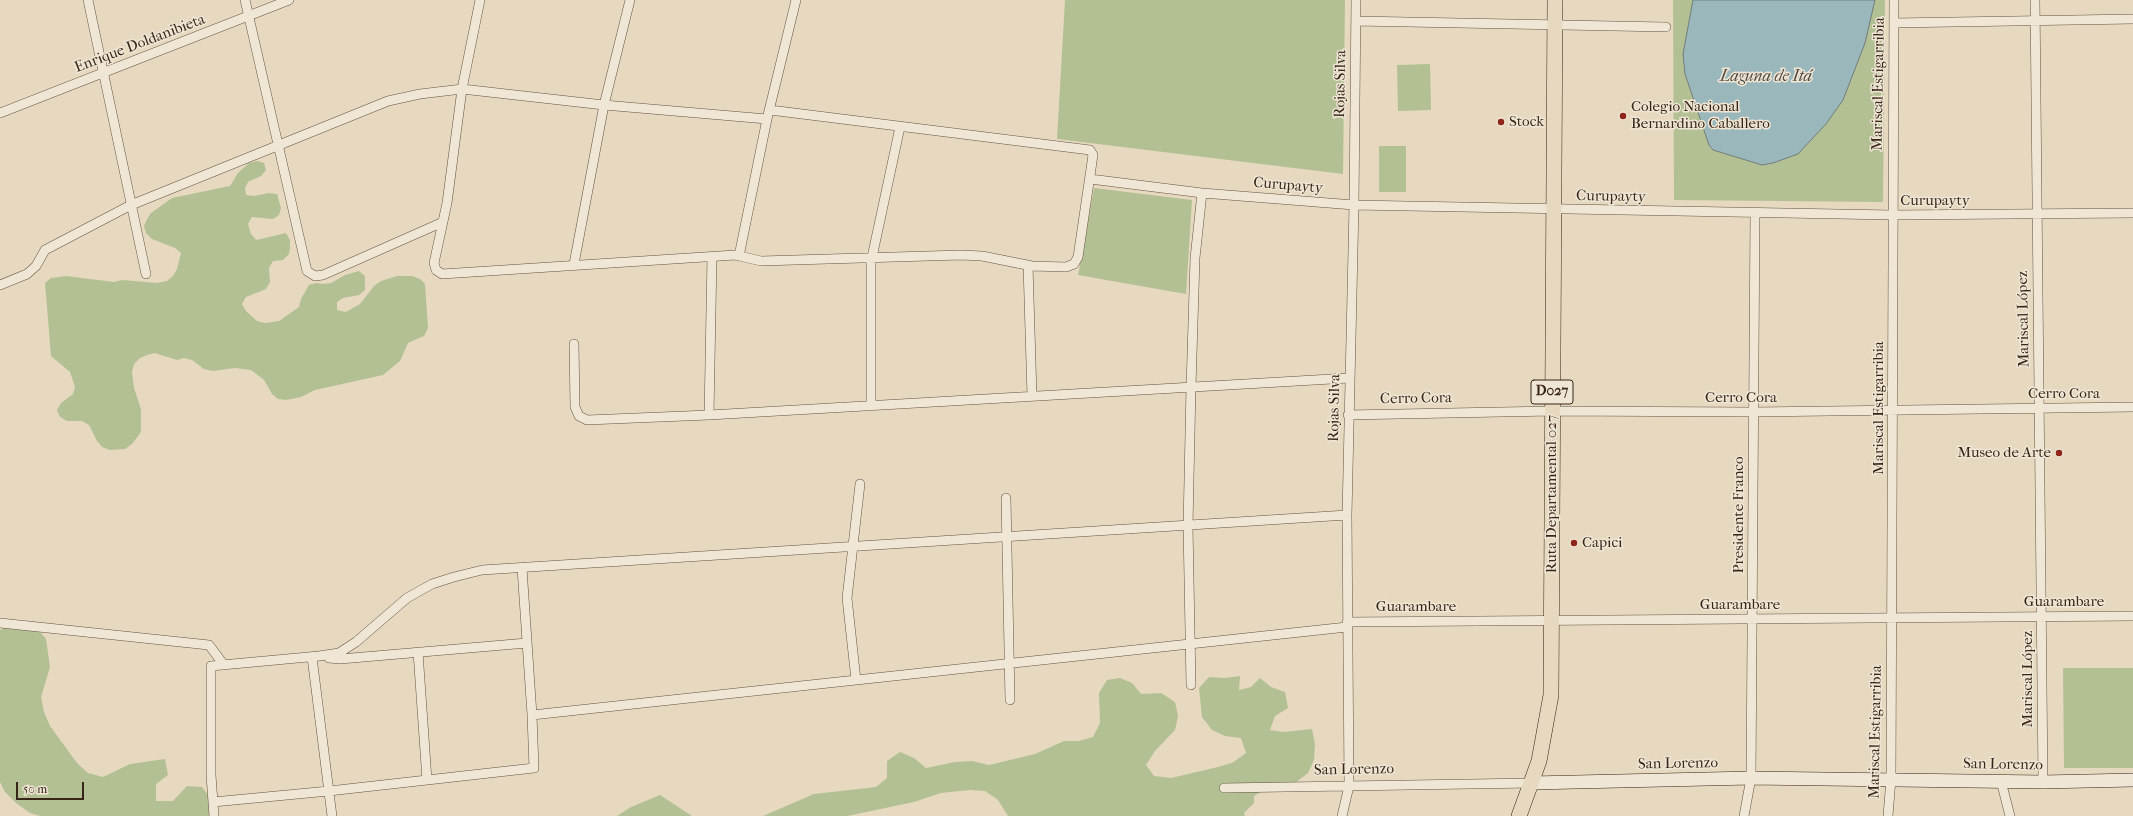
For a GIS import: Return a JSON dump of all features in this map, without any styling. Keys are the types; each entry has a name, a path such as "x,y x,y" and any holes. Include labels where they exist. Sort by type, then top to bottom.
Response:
{"main road":[{"name":"Ruta Departamental 027","path":"1519,816 1532,783 1546,730 1551,695 1555,0"}],"street":[{"path":"88,0 146,274"},
{"path":"245,0 307,271 315,276 323,275 443,222"},
{"name":"Enrique Doldanibieta","path":"0,113 289,0"},
{"path":"480,0 462,90 443,222 434,263 436,270 442,274 574,264 739,256 761,261 961,255 982,256 1028,265 1066,267 1074,264 1078,257 1093,155 1090,150 770,110"},
{"path":"574,264 604,105 630,0"},
{"path":"739,256 767,119 796,0"},
{"name":"Rojas Silva","path":"1342,816 1349,786 1347,515 1348,415 1354,205 1356,0"},
{"name":"Mariscal Estigarribia","path":"1888,816 1891,779 1891,618 1894,409 1892,215 1894,0"},
{"name":"Mariscal López","path":"2035,0 2043,782"},
{"path":"1894,23 2133,19"},
{"path":"1356,21 1666,27"},
{"path":"0,285 28,274 36,266 45,250 131,205 278,147 388,101 420,94 462,90 604,105 767,119"},
{"path":"871,406 872,258 900,127"},
{"name":"Curupayty","path":"1090,179 1202,193 1354,205 1554,210 1892,215 2133,213"},
{"path":"1191,685 1189,644 1188,526 1191,387 1195,258 1202,193"},
{"name":"Presidente Franco","path":"1744,816 1751,778 1755,213"},
{"path":"708,415 712,257"},
{"path":"1028,265 1032,396"},
{"path":"574,344 573,398 579,416 587,420 708,415 1350,378"},
{"name":"Cerro Cora","path":"1348,415 1552,411 1754,412 1894,409 2133,408"},
{"path":"856,680 847,598 860,484"},
{"path":"1006,498 1010,700"},
{"path":"214,816 211,666 316,657 339,653 356,642 407,598 432,584 482,570 1347,515"},
{"path":"213,802 329,791 534,768 522,568"},
{"name":"Guarambare","path":"532,715 1189,644 1347,624 1551,620 2133,616"},
{"path":"0,623 209,645 224,665"},
{"path":"316,657 340,659 527,643"},
{"path":"418,652 427,780"},
{"path":"316,657 332,816"},
{"name":"San Lorenzo","path":"1224,788 1751,778 2043,782 2133,780"},
{"path":"2001,781 2010,816"}],"green space":[{"path":"1065,0 1345,0 1343,174 1057,139"},
{"path":"1673,0 1885,0 1883,202 1674,200"},
{"path":"1430,64 1431,110 1398,111 1397,65"},
{"path":"1379,146 1406,146 1406,192 1379,192"},
{"path":"257,161 264,163 266,170 261,176 248,182 245,188 246,195 254,196 269,193 277,194 281,208 279,215 273,219 252,217 248,224 251,234 256,240 286,233 290,240 290,247 289,254 283,260 273,261 269,268 270,282 266,289 246,297 242,304 246,311 257,321 265,323 279,321 299,307 301,299 309,285 316,283 331,283 345,275 359,271 365,276 365,290 359,295 343,298 337,302 337,310 346,312 360,304 374,286 381,281 397,276 412,276 420,279 425,284 428,328 424,336 408,343 400,361 383,375 315,390 301,397 286,400 278,399 272,394 264,380 251,370 235,368 213,371 204,369 192,360 184,358 177,360 155,353 147,355 140,358 134,364 132,372 134,388 141,409 141,432 132,444 125,449 110,450 102,447 97,441 89,425 82,421 67,421 60,417 57,410 61,403 73,394 75,387 70,372 51,356 45,283 51,278 66,276 114,282 122,280 157,283 167,281 173,276 177,269 181,253 175,248 152,239 146,233 144,226 151,213 172,198 230,186 238,173 249,163"},
{"path":"1094,188 1192,200 1186,294 1078,275"},
{"path":"6,627 37,628 46,639 50,667 41,697 44,712 50,726 77,763 88,773 103,777 130,764 165,759 168,775 156,784 156,801 173,801 187,786 202,787 211,799 215,816 40,816 30,813 16,803 5,792 0,782 0,630"},
{"path":"2063,668 2133,668 2133,768 2064,768"},
{"path":"1240,676 1239,690 1251,687 1260,678 1271,687 1285,692 1288,708 1275,716 1270,730 1283,732 1312,729 1315,744 1314,760 1308,773 1295,783 1266,789 1254,796 1254,803 1244,813 1245,816 1008,816 998,800 985,791 970,790 941,793 914,802 847,816 763,816 814,794 876,787 887,778 887,761 900,752 914,758 926,768 955,762 972,761 989,765 1035,754 1064,741 1079,741 1093,737 1100,723 1099,693 1107,680 1120,678 1132,683 1141,694 1161,693 1175,702 1178,716 1175,730 1155,751 1146,765 1154,776 1171,778 1232,763 1246,753 1241,738 1225,736 1212,730 1202,717 1199,688 1209,677 1225,678"},
{"path":"660,795 692,816 617,816 631,807"}],"water":[{"name":"Laguna de Itá","path":"1693,0 1875,0 1865,43 1843,100 1826,124 1798,154 1773,163 1762,165 1713,150 1709,145 1685,74 1683,54"}],"place":[{"name":"Colegio Nacional Bernardino Caballero","path":"1623,116"},
{"name":"Stock","path":"1501,122"},
{"name":"Museo de Arte","path":"2059,453"},
{"name":"Capici","path":"1574,543"}]}
